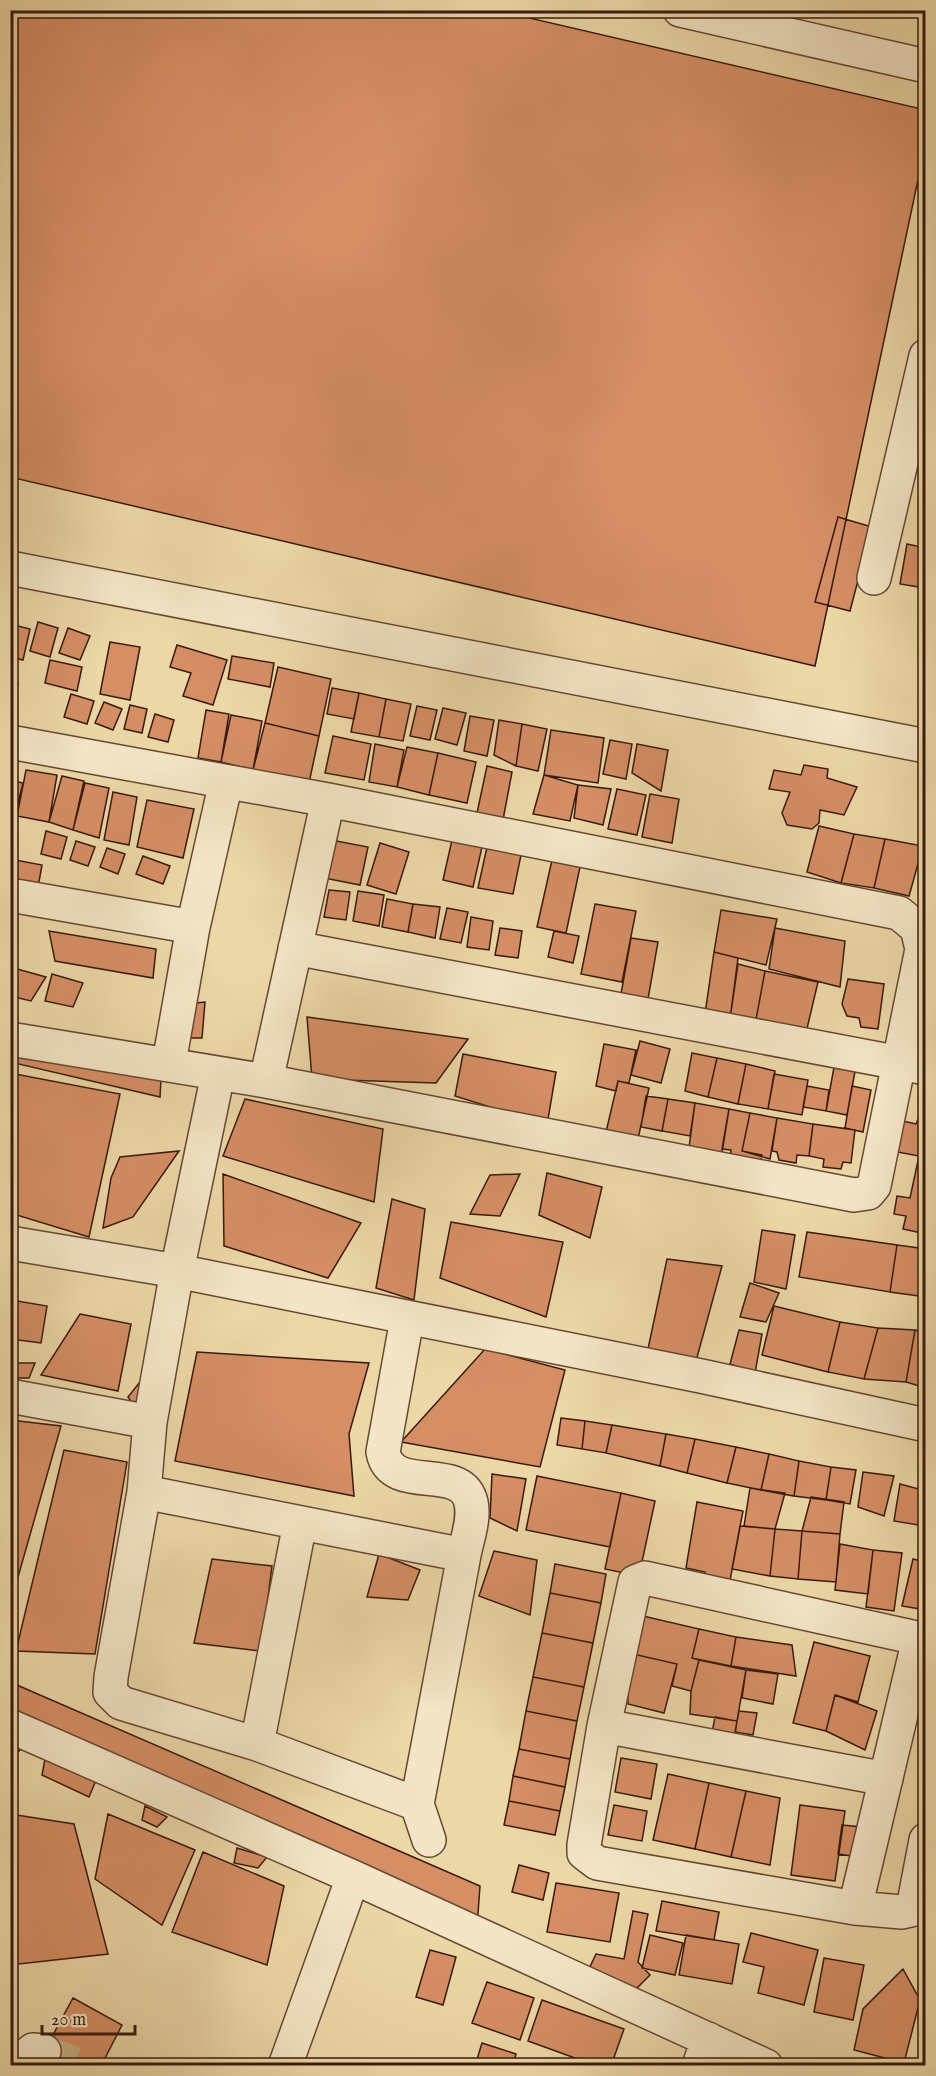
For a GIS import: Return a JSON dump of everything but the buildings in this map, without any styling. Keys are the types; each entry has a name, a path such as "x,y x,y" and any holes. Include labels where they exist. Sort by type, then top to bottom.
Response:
{"street":[{"path":"680,10 926,66"},
{"path":"874,578 926,356"},
{"path":"10,568 924,746"},
{"path":"10,742 328,800 899,913 917,927 922,949 913,1066 874,1186 868,1193 854,1195 266,1080 218,1074 169,1063 10,1040"},
{"path":"169,1063 193,927 226,782"},
{"path":"266,1080 328,800"},
{"path":"10,895 193,927"},
{"path":"296,948 913,1066"},
{"path":"218,1074 177,1271 150,1422 144,1492 111,1677 111,1692 121,1703 257,1744 417,1804"},
{"path":"10,1243 177,1271 407,1319 701,1376 926,1425"},
{"path":"407,1319 383,1452 385,1463 394,1472 459,1485 470,1498 472,1512 417,1804 429,1840"},
{"path":"10,1396 150,1422"},
{"path":"144,1492 464,1555"},
{"path":"257,1744 300,1523"},
{"path":"855,1908 922,1639 645,1578 635,1582 631,1591 604,1726 584,1845 584,1853 589,1858 597,1863 855,1908 902,1912 911,1910 926,1840"},
{"path":"10,1726 353,1877 704,2052 766,2066"},
{"path":"604,1726 886,1779"},
{"path":"285,2066 353,1877"}],"tunnel":[{"path":"44,2051 81,2066"}]}
